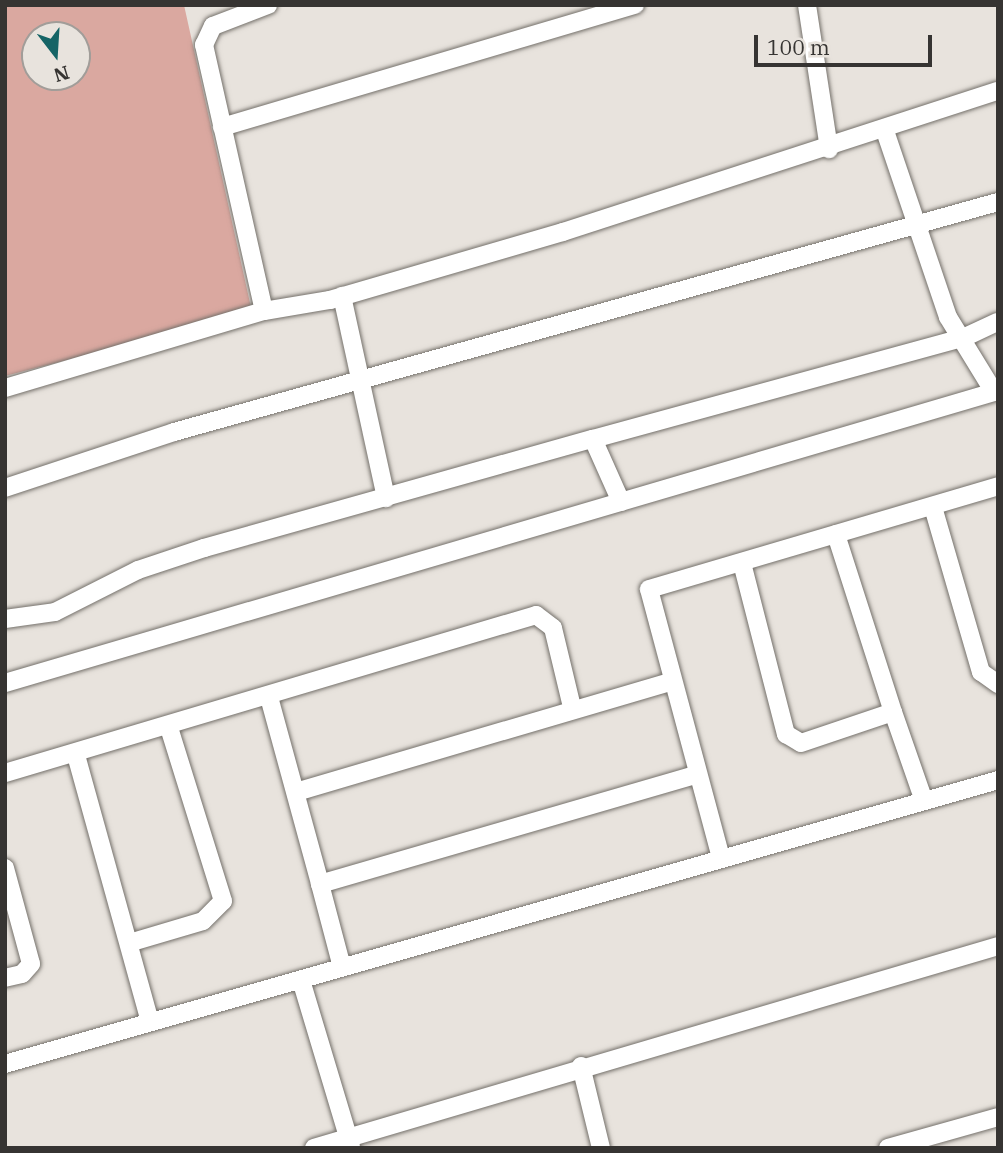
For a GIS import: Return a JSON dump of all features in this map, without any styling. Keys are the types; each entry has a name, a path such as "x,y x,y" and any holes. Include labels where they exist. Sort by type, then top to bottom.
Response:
{"street":[{"path":"264,311 204,45 213,26 268,5"},
{"path":"222,127 635,5"},
{"path":"807,5 829,149"},
{"path":"5,388 264,311 342,296 829,149 998,91"},
{"path":"5,683 996,392 944,306 885,131"},
{"path":"5,488 174,432 365,384 998,202"},
{"path":"342,296 365,384 386,498"},
{"path":"5,618 55,612 138,570 593,439 963,338 998,323"},
{"path":"593,439 621,502"},
{"path":"721,858 696,775 649,589 998,486"},
{"path":"933,507 981,671 998,684"},
{"path":"836,534 892,712 924,801"},
{"path":"742,562 792,741 892,712"},
{"path":"5,773 169,728 536,615 553,628 572,707"},
{"path":"296,792 572,707 672,681"},
{"path":"269,697 342,967"},
{"path":"129,943 203,921 223,901 169,728"},
{"path":"76,755 150,1022"},
{"path":"320,884 696,775"},
{"path":"5,1064 998,780"},
{"path":"5,868 31,964 22,974 5,978"},
{"path":"314,1148 349,1143 581,1066 998,946"},
{"path":"300,979 349,1143"},
{"path":"581,1066 601,1148"},
{"path":"888,1148 998,1116"}],"shaded area":[{"path":"5,5 184,5 252,312 5,376"}]}
